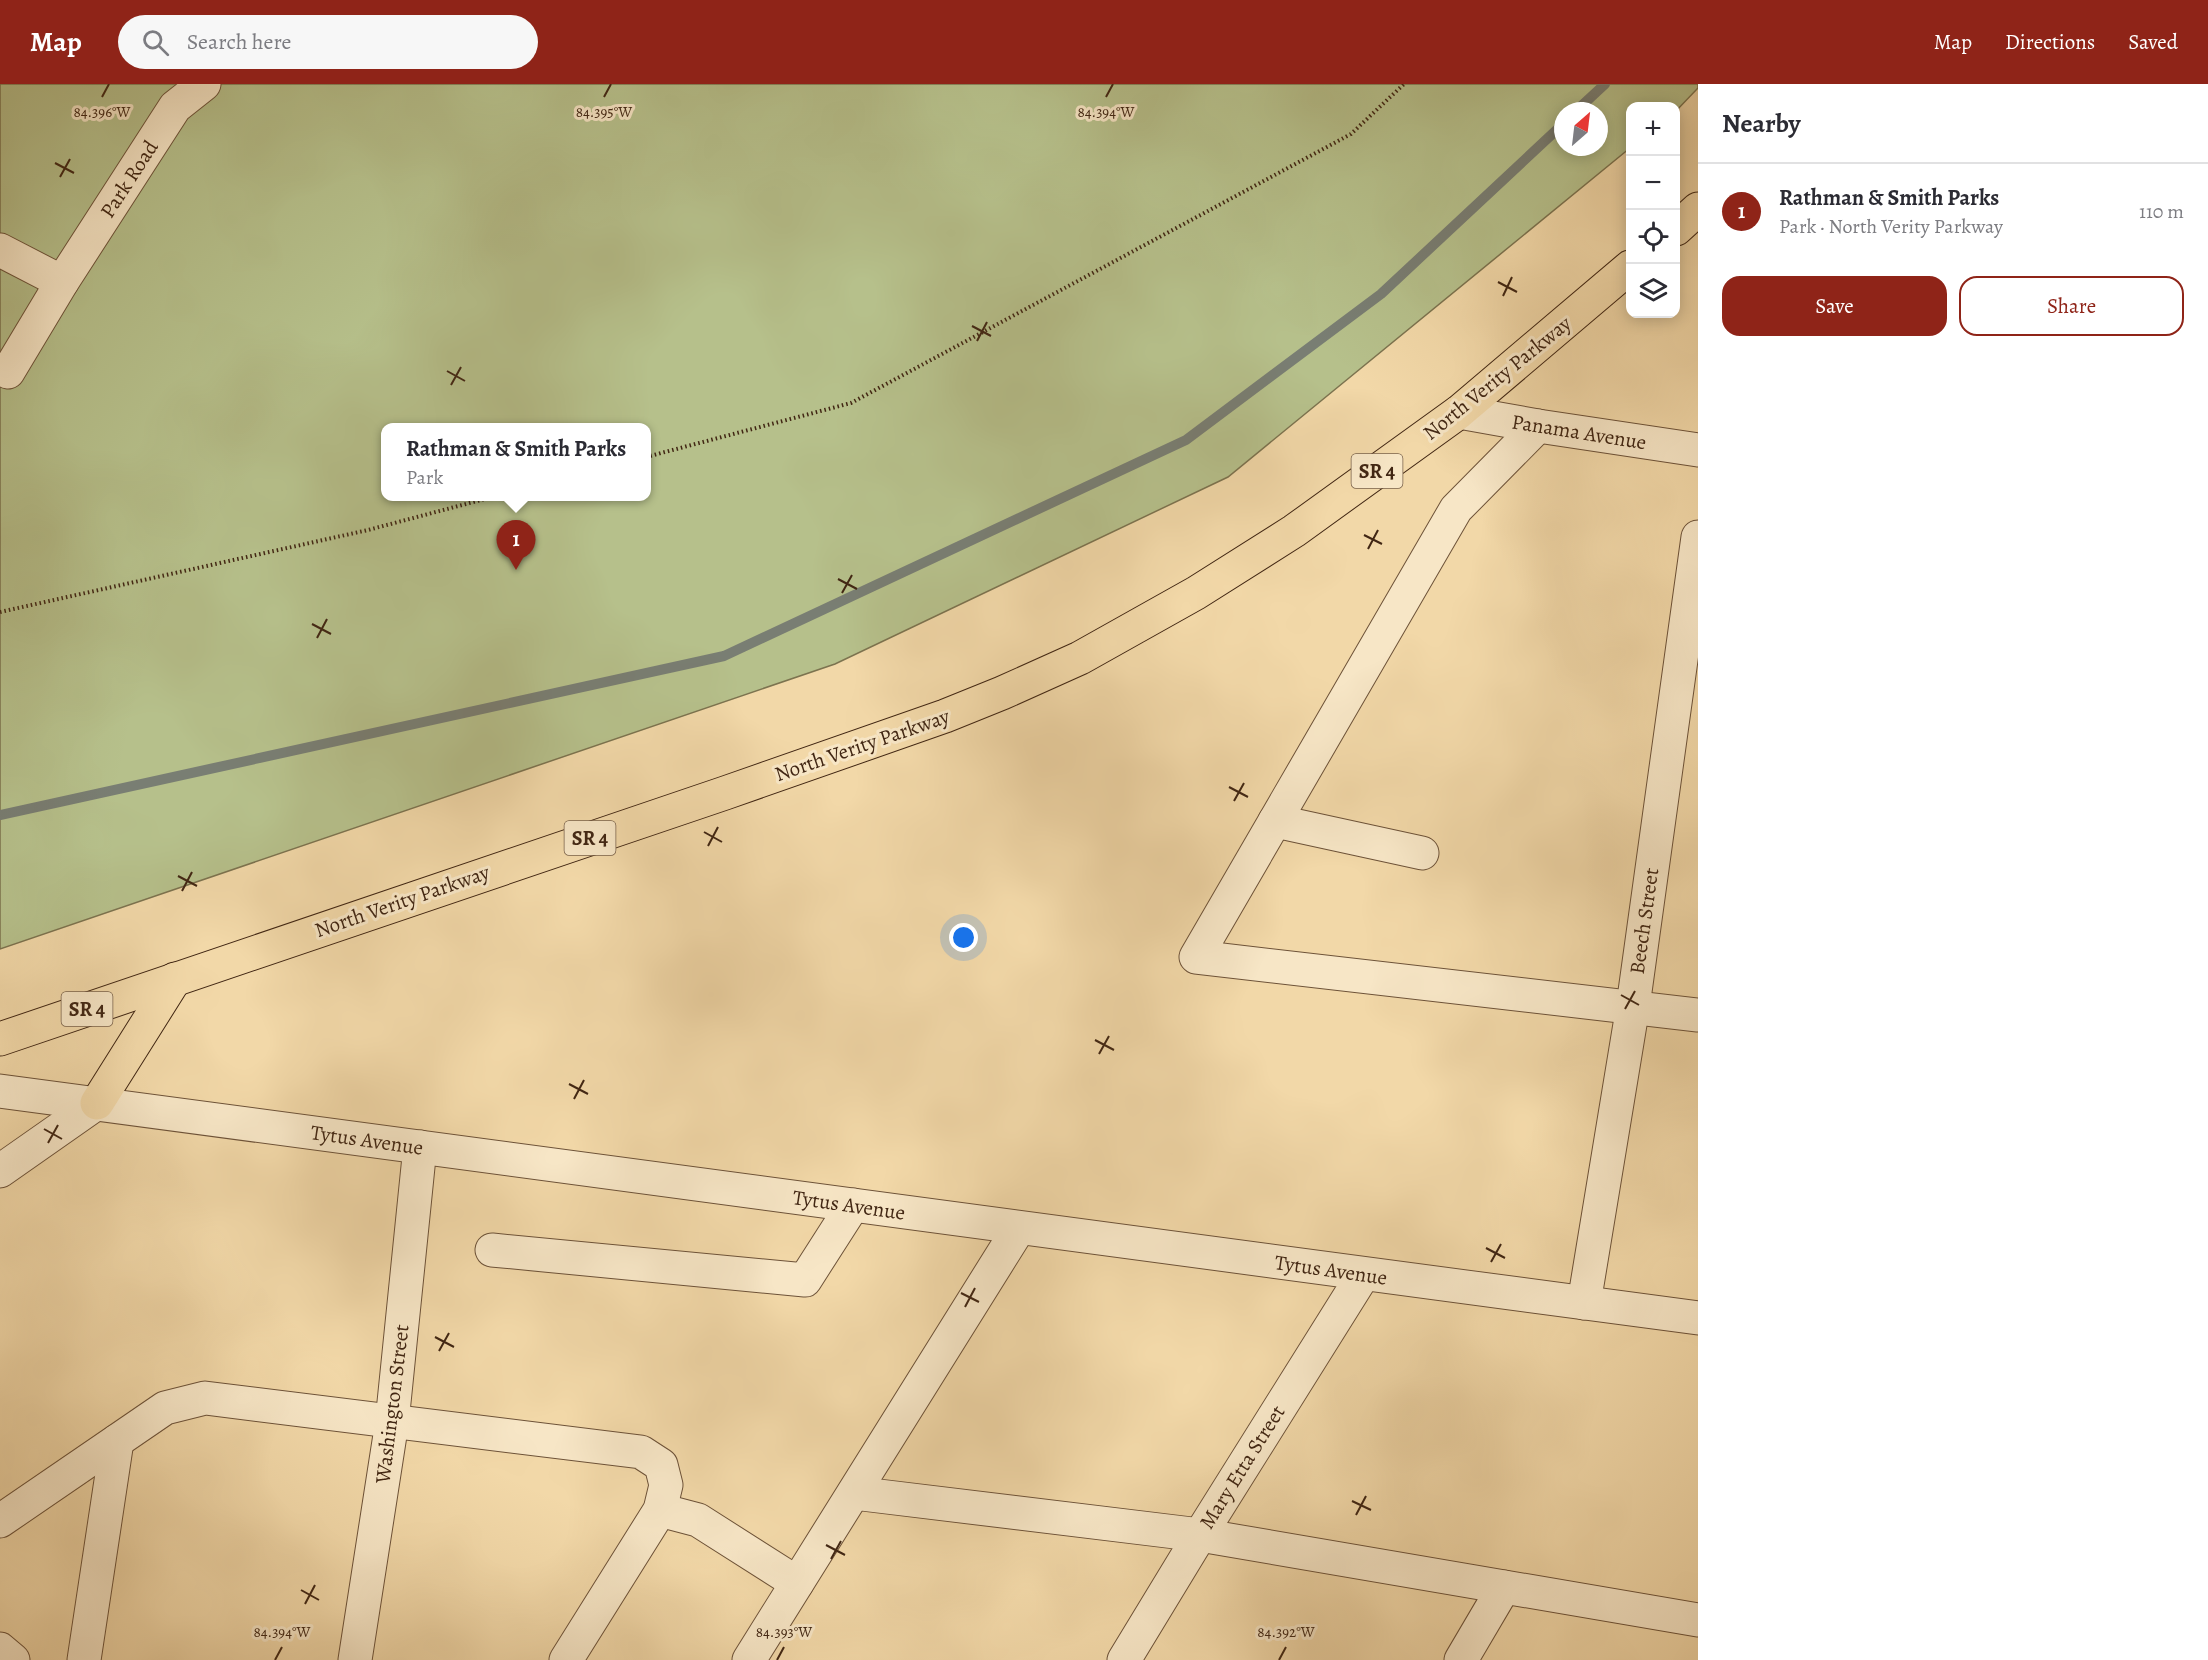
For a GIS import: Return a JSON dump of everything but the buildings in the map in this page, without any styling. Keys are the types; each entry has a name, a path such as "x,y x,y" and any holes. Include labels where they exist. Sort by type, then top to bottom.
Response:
{"main road":[{"path":"1680,225 1698,209"},
{"name":"North Verity Parkway","path":"0,1039 945,716 1080,658 1196,592 1294,531 1459,412 1626,270"},
{"path":"97,1103 175,979"}],"street":[{"name":"Park Road","path":"8,372 62,282 176,108 204,84"},
{"path":"0,250 62,282"},
{"name":"Panama Avenue","path":"1459,412 1698,450"},
{"path":"1538,426 1456,510 1196,957 1698,1015"},
{"name":"Beech Street","path":"1584,1303 1633,1006 1698,537"},
{"path":"1275,821 1422,853"},
{"name":"Tytus Avenue","path":"0,1091 1698,1318"},
{"path":"0,1171 97,1103"},
{"name":"Washington Street","path":"355,1660 392,1422 420,1147"},
{"path":"492,1250 805,1280 853,1205"},
{"path":"749,1660 1019,1228"},
{"name":"Mary Etta Street","path":"1124,1660 1363,1275"},
{"path":"0,1521 165,1408 205,1398 641,1452 661,1465 666,1485 660,1510 566,1660"},
{"path":"84,1660 117,1441"},
{"path":"854,1493 1200,1535 1698,1620"},
{"path":"660,1510 698,1520 797,1583"},
{"path":"1461,1660 1504,1587"},
{"path":"0,1649 13,1660"}],"path":[{"path":"651,456 851,403 1351,134 1404,84"},
{"path":"0,612 368,530 477,501"}],"green space":[{"path":"0,84 1698,84 1698,88 1680,107 1680,102 1626,102 1626,151 1228,477 835,664 0,949"}],"waterway":[{"path":"1586,102 1605,84"},
{"path":"0,815 724,656 1186,440 1381,294 1554,132"}],"place":[{"name":"Rathman & Smith Parks","path":"516,570"}]}
